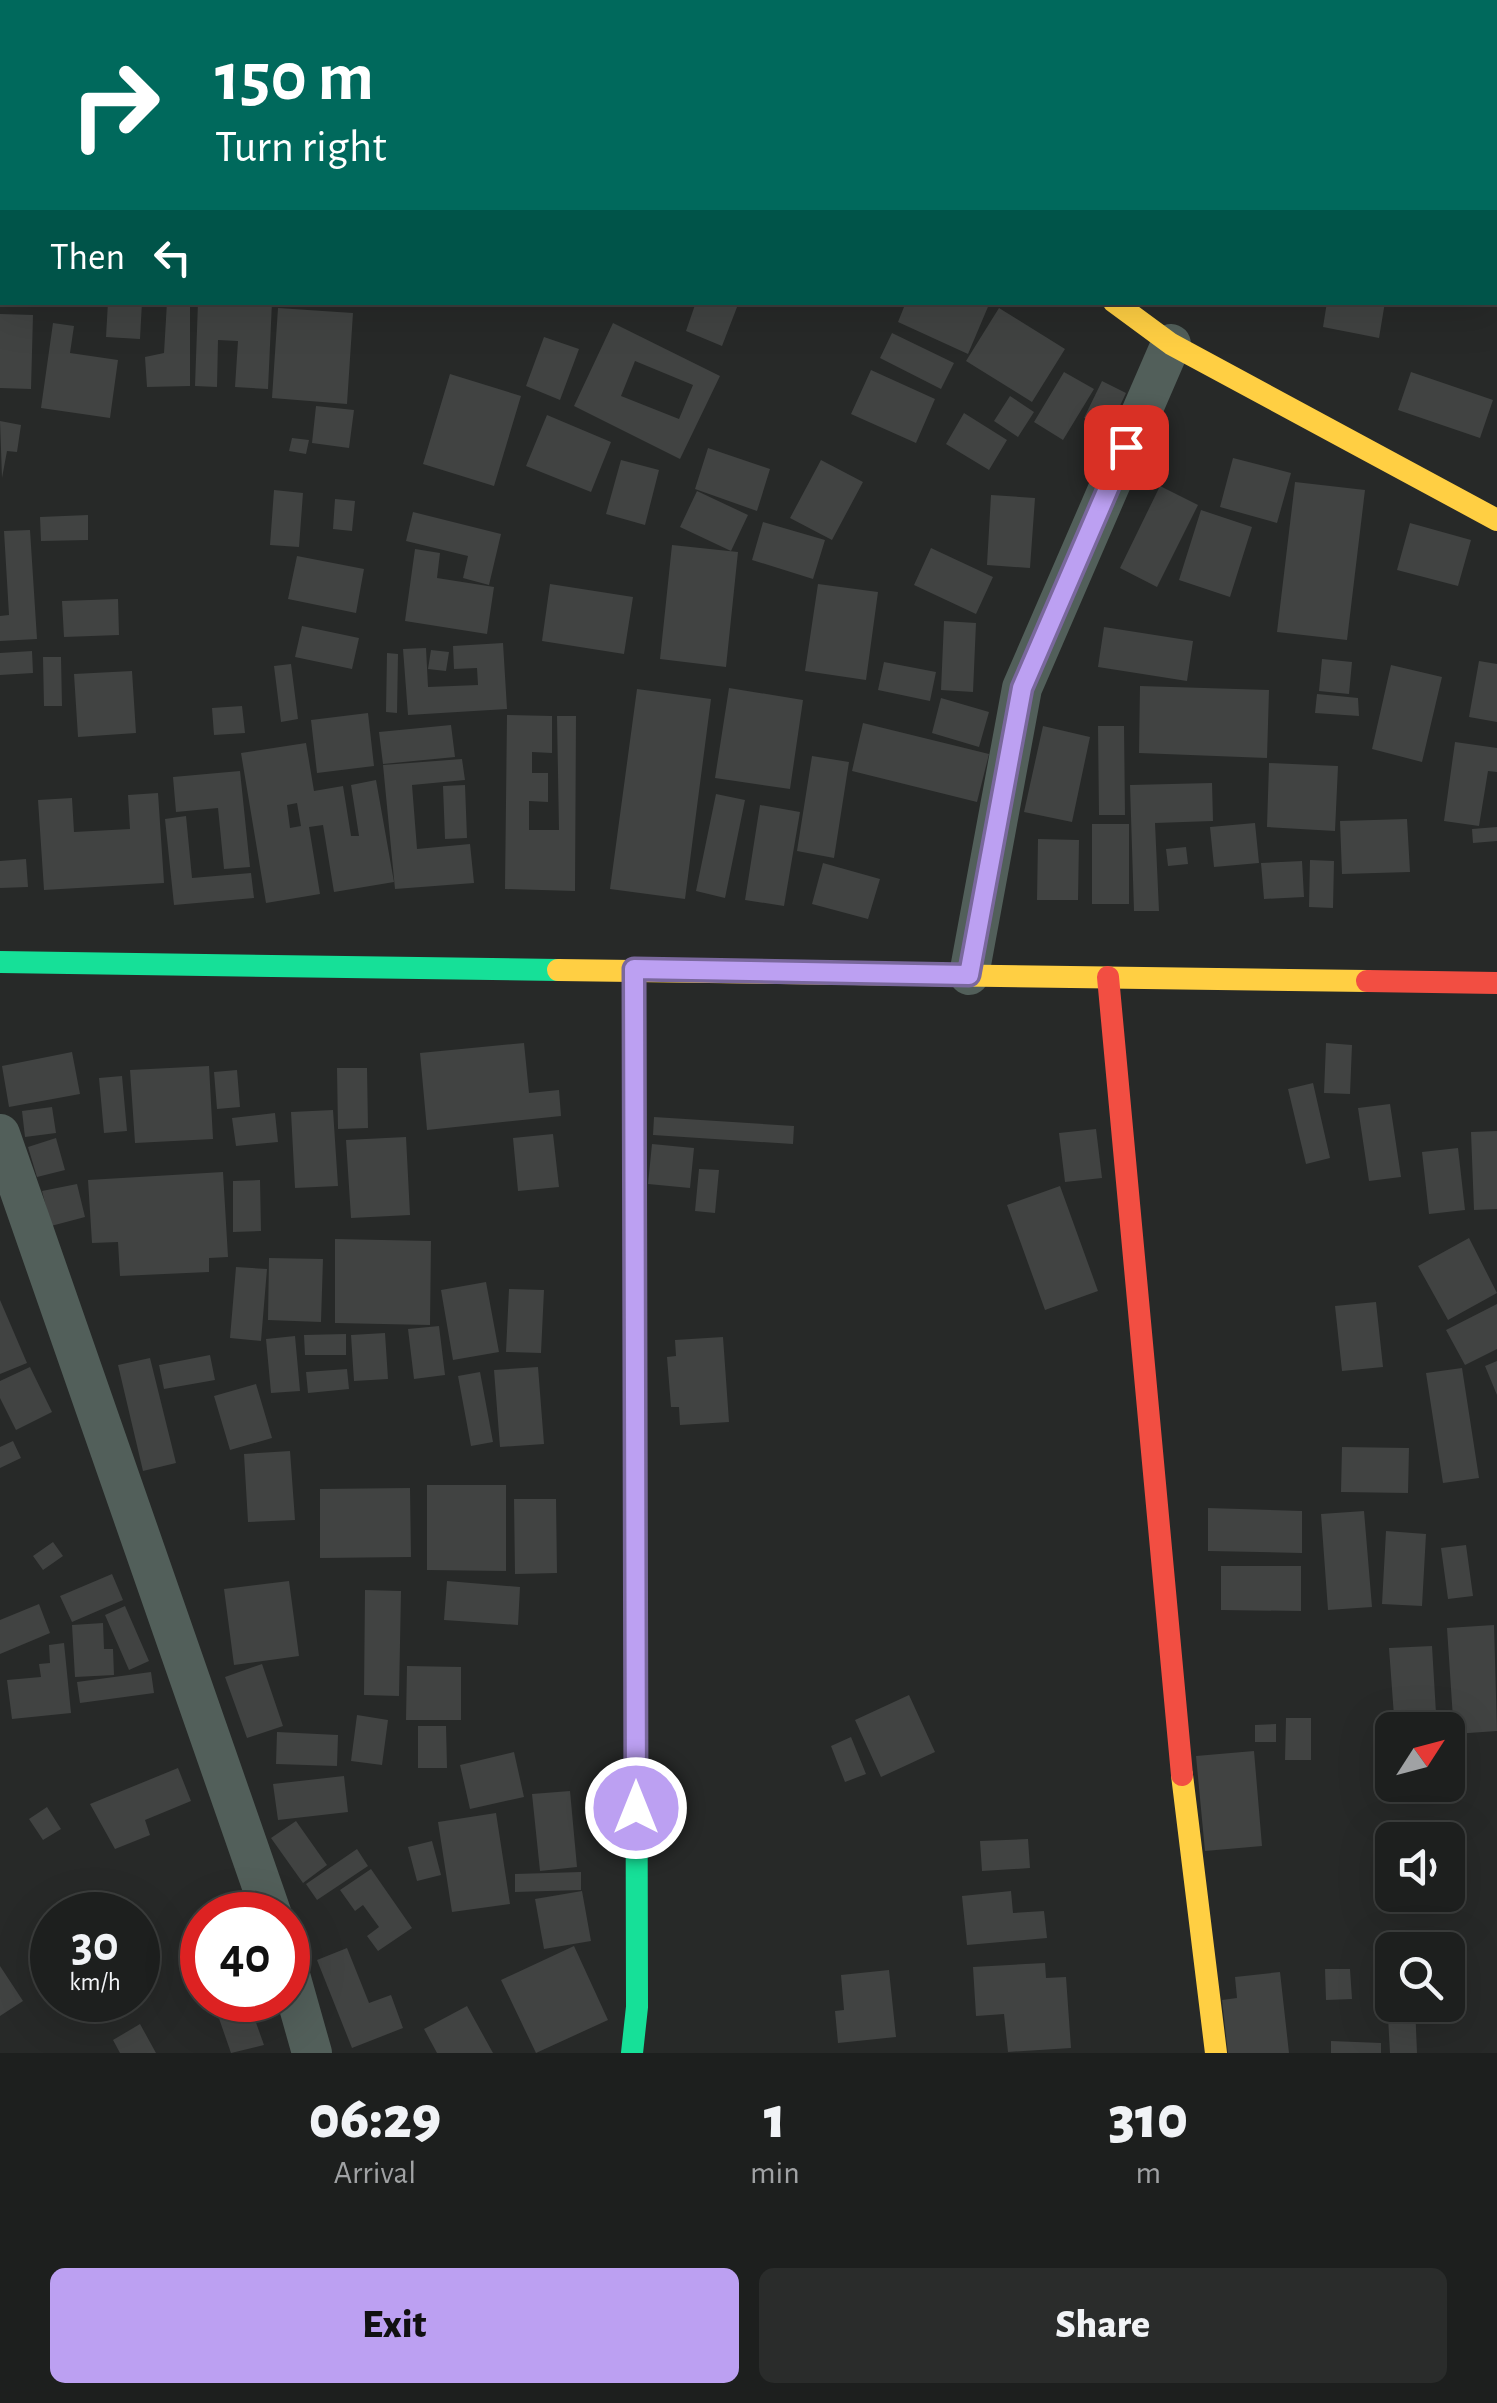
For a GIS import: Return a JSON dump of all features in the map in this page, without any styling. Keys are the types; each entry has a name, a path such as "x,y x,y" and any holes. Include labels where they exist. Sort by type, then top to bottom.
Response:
{"street":[{"path":"1118,305 1171,344 1497,520"},
{"path":"969,975 1022,688 1171,344"},
{"path":"0,962 1497,983"},
{"path":"632,2053 637,2007 634,969"},
{"path":"1108,977 1187,1827 1216,2053"},
{"path":"0,1134 264,1892"},
{"path":"303,2022 312,2053"}],"building":[{"path":"108,305 142,305 140,339 106,337"},
{"path":"167,305 190,305 190,386 147,387 145,357 164,353"},
{"path":"198,305 272,305 268,389 235,387 238,341 218,340 217,387 195,386"},
{"path":"695,305 738,305 722,346 686,331"},
{"path":"905,305 989,305 968,354 898,322"},
{"path":"1327,305 1384,305 1379,338 1323,327"},
{"path":"278,308 353,313 347,404 272,398"},
{"path":"999,308 1065,349 1032,402 966,361"},
{"path":"0,314 33,315 31,389 0,388"},
{"path":"53,323 74,326 70,353 118,360 110,418 41,408"},
{"path":"613,323 720,376 680,459 574,406","holes":["635,361 693,385 679,419 621,396"]},
{"path":"892,333 954,363 941,389 880,358"},
{"path":"544,337 579,349 560,400 526,386"},
{"path":"871,370 935,399 916,443 851,414"},
{"path":"1064,372 1094,389 1063,440 1034,422"},
{"path":"1411,372 1493,400 1480,438 1398,410"},
{"path":"450,374 521,396 494,486 423,464"},
{"path":"1102,381 1126,393 1109,429 1084,418"},
{"path":"1010,396 1034,412 1018,437 994,421"},
{"path":"316,406 354,410 349,448 312,443"},
{"path":"964,413 1007,440 989,470 946,444"},
{"path":"547,415 611,442 591,492 526,466"},
{"path":"0,421 21,425 17,452 7,451 2,478"},
{"path":"292,438 309,440 306,454 289,451"},
{"path":"708,448 770,469 757,511 695,489"},
{"path":"1233,458 1291,473 1277,523 1220,507"},
{"path":"621,460 659,470 645,525 606,514"},
{"path":"821,460 863,482 832,540 790,518"},
{"path":"1295,482 1365,490 1347,640 1277,632"},
{"path":"1160,486 1198,505 1157,587 1120,568"},
{"path":"274,490 303,493 299,547 270,545"},
{"path":"697,491 748,515 731,551 680,527"},
{"path":"991,495 1035,498 1030,568 987,565"},
{"path":"335,499 355,501 352,531 333,529"},
{"path":"1201,510 1252,527 1230,597 1179,580"},
{"path":"413,512 501,534 489,585 463,578 468,556 406,541"},
{"path":"88,515 88,540 41,541 40,517"},
{"path":"763,522 825,540 813,579 752,560"},
{"path":"1410,523 1471,540 1458,586 1397,570"},
{"path":"30,530 37,639 0,641 0,616 9,615 4,531"},
{"path":"672,545 738,552 726,667 660,659"},
{"path":"931,548 993,577 976,614 914,585"},
{"path":"415,549 440,553 437,578 494,587 487,634 405,621"},
{"path":"297,556 364,569 356,613 288,599"},
{"path":"550,584 633,597 624,654 542,641"},
{"path":"818,584 878,592 866,680 805,671"},
{"path":"118,599 119,635 64,637 62,601"},
{"path":"944,621 976,623 973,692 941,690"},
{"path":"302,626 359,638 352,669 295,657"},
{"path":"1104,627 1193,641 1187,681 1098,667"},
{"path":"503,643 507,709 408,715 403,649 426,648 428,687 478,685 477,668 454,669 453,646"},
{"path":"431,650 449,652 446,671 428,669"},
{"path":"32,651 33,673 0,675 0,653"},
{"path":"387,653 398,654 397,713 386,712"},
{"path":"43,657 61,657 62,706 44,706"},
{"path":"1322,659 1352,662 1349,694 1319,691"},
{"path":"1479,661 1497,664 1497,722 1469,717"},
{"path":"884,662 936,672 930,701 878,690"},
{"path":"291,664 298,719 281,722 274,666"},
{"path":"1391,665 1442,677 1422,762 1372,749"},
{"path":"132,671 136,733 78,737 74,674"},
{"path":"1140,686 1269,690 1267,758 1139,753"},
{"path":"729,688 803,700 790,789 715,778"},
{"path":"637,689 711,699 685,899 610,889"},
{"path":"1317,694 1358,698 1359,716 1315,713"},
{"path":"941,698 989,712 979,747 932,733"},
{"path":"242,706 245,733 214,735 212,708"},
{"path":"368,713 374,766 317,773 311,720"},
{"path":"507,715 552,716 552,753 532,752 532,773 548,773 548,802 529,801 529,830 559,830 557,716 576,716 575,891 505,889"},
{"path":"863,723 989,754 977,802 852,771"},
{"path":"451,725 455,757 383,764 379,732"},
{"path":"1043,726 1090,737 1072,822 1024,812"},
{"path":"1098,726 1124,726 1125,815 1099,815"},
{"path":"1455,742 1497,748 1497,772 1488,771 1479,826 1444,821"},
{"path":"306,743 314,791 343,786 351,836 359,836 351,785 376,780 394,882 334,892 323,825 309,827 320,894 266,903 241,753","holes":["297,803 301,826 290,828 287,805"]},
{"path":"812,756 849,762 834,858 797,851"},
{"path":"462,759 465,780 412,785 417,849 470,844 474,883 395,889 383,765"},
{"path":"1269,763 1338,766 1335,831 1267,827"},
{"path":"240,771 250,867 224,869 218,808 176,812 173,777"},
{"path":"1212,783 1213,821 1155,823 1159,911 1134,911 1130,785"},
{"path":"465,785 467,838 445,839 443,786"},
{"path":"158,793 164,883 44,890 38,800 72,798 74,832 130,829 128,795"},
{"path":"716,794 745,800 725,898 696,891"},
{"path":"760,805 800,812 784,906 745,900"},
{"path":"186,816 192,878 251,873 254,898 174,905 165,819"},
{"path":"1407,819 1410,872 1342,874 1340,821"},
{"path":"1255,823 1259,863 1214,867 1210,827"},
{"path":"1092,824 1129,824 1129,904 1092,904"},
{"path":"1497,827 1497,841 1473,843 1472,829"},
{"path":"1038,839 1079,840 1078,900 1037,900"},
{"path":"1186,847 1188,864 1168,866 1166,849"},
{"path":"26,859 28,887 0,888 0,861"},
{"path":"1310,860 1334,861 1333,908 1309,907"},
{"path":"1302,861 1304,897 1264,899 1261,863"},
{"path":"823,863 880,879 868,919 812,904"},
{"path":"524,1043 529,1093 559,1090 561,1116 427,1130 420,1053"},
{"path":"1326,1043 1352,1045 1350,1094 1324,1093"},
{"path":"72,1052 80,1094 9,1107 2,1066"},
{"path":"209,1066 213,1139 135,1143 130,1070"},
{"path":"337,1068 367,1068 368,1128 338,1129"},
{"path":"237,1070 240,1107 217,1109 214,1072"},
{"path":"122,1076 127,1131 104,1133 99,1078"},
{"path":"1313,1083 1330,1158 1306,1164 1288,1089"},
{"path":"1390,1104 1401,1177 1369,1181 1358,1108"},
{"path":"52,1107 56,1133 25,1137 22,1111"},
{"path":"333,1110 338,1186 295,1188 291,1112"},
{"path":"275,1113 278,1142 236,1146 232,1118"},
{"path":"654,1117 794,1126 793,1144 653,1135"},
{"path":"1096,1129 1102,1178 1065,1182 1059,1133"},
{"path":"1497,1131 1497,1209 1474,1210 1471,1132"},
{"path":"553,1134 559,1187 518,1191 513,1138"},
{"path":"406,1137 410,1215 351,1218 346,1140"},
{"path":"56,1138 65,1170 37,1177 28,1147"},
{"path":"652,1144 694,1148 690,1188 648,1184"},
{"path":"1458,1148 1465,1210 1429,1214 1422,1152"},
{"path":"699,1169 719,1170 715,1213 695,1211"},
{"path":"223,1172 228,1257 209,1258 209,1272 120,1276 118,1242 92,1243 88,1180"},
{"path":"260,1180 261,1231 233,1232 233,1181"},
{"path":"77,1184 85,1217 51,1226 42,1191"},
{"path":"1060,1186 1098,1291 1045,1310 1007,1205"},
{"path":"1469,1238 1497,1293 1448,1320 1418,1266"},
{"path":"335,1239 431,1241 430,1325 335,1323"},
{"path":"269,1258 323,1259 321,1322 268,1320"},
{"path":"236,1267 267,1269 261,1341 230,1338"},
{"path":"486,1282 499,1352 453,1360 441,1290"},
{"path":"509,1289 544,1290 541,1353 506,1352"},
{"path":"0,1300 27,1363 0,1374"},
{"path":"1376,1302 1383,1367 1342,1371 1335,1306"},
{"path":"1497,1304 1497,1349 1465,1365 1446,1330"},
{"path":"439,1326 445,1375 414,1379 408,1329"},
{"path":"385,1333 388,1379 354,1381 351,1335"},
{"path":"346,1334 346,1355 305,1355 304,1335"},
{"path":"295,1336 300,1391 271,1393 266,1339"},
{"path":"723,1337 729,1422 680,1425 679,1407 671,1407 667,1357 676,1356 675,1340"},
{"path":"210,1355 215,1380 164,1389 159,1365"},
{"path":"150,1358 176,1463 143,1471 118,1365"},
{"path":"1497,1361 1497,1395 1485,1366"},
{"path":"30,1367 52,1412 16,1430 0,1398 0,1381"},
{"path":"538,1367 544,1444 500,1447 494,1370"},
{"path":"1462,1368 1479,1478 1443,1483 1426,1373"},
{"path":"347,1369 349,1389 308,1393 306,1372"},
{"path":"480,1372 493,1442 471,1446 458,1376"},
{"path":"256,1384 272,1438 230,1450 214,1396"},
{"path":"13,1441 21,1458 0,1468 0,1447"},
{"path":"1342,1447 1409,1448 1408,1493 1341,1492"},
{"path":"290,1451 295,1520 248,1522 244,1454"},
{"path":"427,1485 506,1485 506,1571 427,1570"},
{"path":"410,1488 411,1557 320,1558 320,1489"},
{"path":"514,1499 556,1499 557,1573 515,1574"},
{"path":"1208,1508 1302,1511 1302,1553 1208,1551"},
{"path":"1364,1511 1372,1607 1328,1610 1321,1514"},
{"path":"1386,1531 1426,1534 1422,1606 1382,1604"},
{"path":"53,1542 63,1556 43,1570 33,1556"},
{"path":"1466,1545 1473,1596 1448,1599 1441,1548"},
{"path":"1221,1566 1301,1566 1301,1611 1221,1610"},
{"path":"112,1574 123,1600 72,1622 60,1596"},
{"path":"289,1581 299,1656 234,1665 224,1589"},
{"path":"447,1581 520,1587 518,1625 444,1620"},
{"path":"365,1590 401,1591 399,1696 364,1695"},
{"path":"39,1604 50,1633 0,1654 0,1620"},
{"path":"125,1606 149,1661 129,1670 105,1615"},
{"path":"103,1623 104,1649 113,1649 114,1675 75,1677 72,1625"},
{"path":"1494,1625 1497,1731 1465,1733 1465,1712 1453,1712 1447,1628"},
{"path":"64,1643 71,1713 12,1719 7,1680 41,1677 39,1664 50,1663 49,1645"},
{"path":"1432,1646 1436,1712 1394,1712 1389,1648"},
{"path":"262,1664 283,1726 247,1738 225,1677"},
{"path":"407,1666 461,1667 461,1720 406,1720"},
{"path":"151,1672 154,1693 80,1703 77,1682"},
{"path":"909,1695 935,1752 881,1777 855,1720"},
{"path":"357,1715 388,1720 382,1765 351,1761"},
{"path":"1286,1718 1311,1718 1311,1760 1285,1760"},
{"path":"1276,1724 1276,1742 1255,1742 1255,1725"},
{"path":"418,1726 446,1726 447,1768 418,1768"},
{"path":"277,1732 338,1735 337,1766 276,1764"},
{"path":"851,1737 866,1774 845,1782 831,1746"},
{"path":"1254,1751 1262,1846 1205,1851 1196,1756"},
{"path":"514,1752 524,1797 470,1809 460,1765"},
{"path":"178,1768 191,1801 145,1820 150,1835 115,1849 90,1804"},
{"path":"344,1776 348,1812 278,1820 273,1784"},
{"path":"570,1791 577,1867 540,1871 532,1794"},
{"path":"47,1807 61,1829 43,1840 29,1819"},
{"path":"496,1813 510,1904 452,1912 438,1822"},
{"path":"296,1821 327,1865 303,1883 271,1838"},
{"path":"1028,1839 1030,1868 982,1871 980,1841"},
{"path":"432,1841 441,1875 417,1881 408,1847"},
{"path":"357,1849 368,1866 317,1900 306,1884"},
{"path":"371,1869 412,1928 378,1951 367,1936 379,1927 363,1905 355,1911 340,1890"},
{"path":"581,1872 581,1890 515,1892 515,1874"},
{"path":"582,1891 591,1941 544,1949 535,1899"},
{"path":"1011,1891 1013,1913 1044,1911 1047,1938 967,1945 962,1896"},
{"path":"574,1946 608,2020 536,2053 501,1980"},
{"path":"347,1948 369,2003 391,1995 403,2028 352,2048 317,1960"},
{"path":"1045,1963 1046,1978 1066,1977 1071,2048 1008,2052 1004,2014 976,2016 973,1967"},
{"path":"0,1966 23,2001 0,2016"},
{"path":"1325,1969 1350,1969 1352,1999 1326,2000"},
{"path":"889,1970 896,2037 838,2043 835,2011 844,2010 841,1975"},
{"path":"1280,1972 1289,2053 1228,2053 1222,2000 1237,1998 1235,1977"},
{"path":"467,2006 493,2053 437,2053 424,2029"},
{"path":"220,2022 256,2022 264,2045 231,2053"},
{"path":"1388,2022 1416,2022 1417,2053 1390,2053"},
{"path":"140,2024 156,2053 120,2053 113,2040"},
{"path":"1331,2041 1381,2043 1381,2053 1331,2053"}],"traffic: fast":[{"path":"0,962 558,970"},
{"path":"634,969 634,1099"},
{"path":"632,2053 637,2007 636,1518"}],"traffic: slow":[{"path":"1118,305 1171,344 1497,520"},
{"path":"558,970 1367,981"},
{"path":"1182,1775 1216,2053"}],"traffic: jam":[{"path":"1108,977 1182,1775"},
{"path":"1367,981 1497,983"},
{"path":"634,1099 636,1518"}],"route":[{"path":"636,1808 634,969 969,975 1022,688 1126,447"}]}
